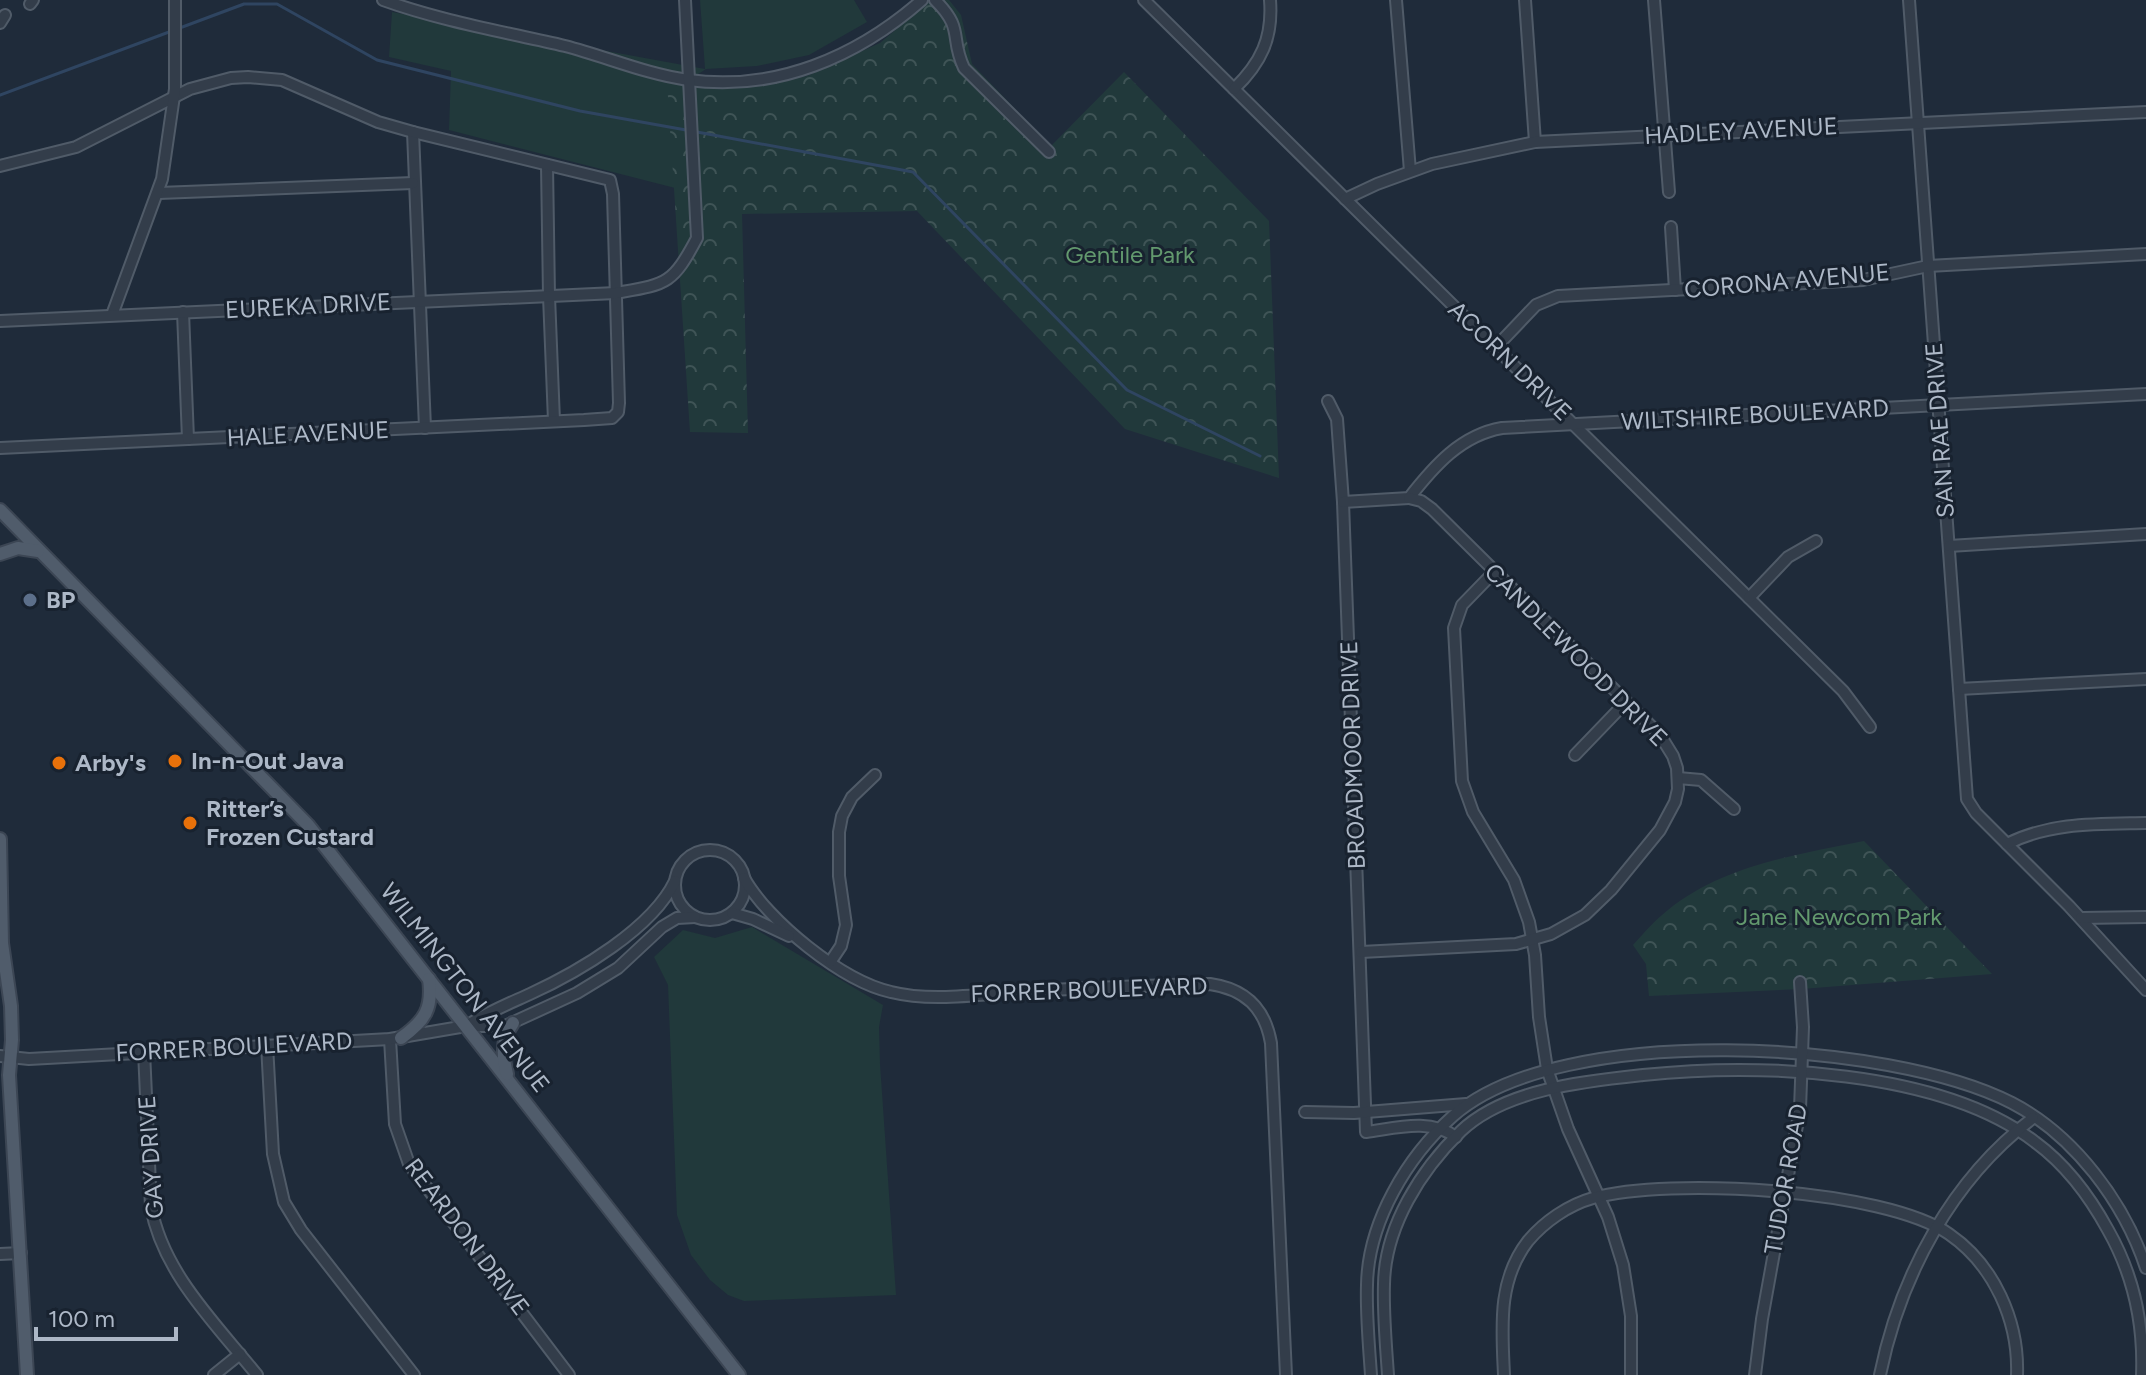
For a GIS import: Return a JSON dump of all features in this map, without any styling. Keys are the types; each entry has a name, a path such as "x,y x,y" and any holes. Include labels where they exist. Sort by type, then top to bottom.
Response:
{"main road":[{"name":"WILMINGTON AVENUE","path":"0,510 287,802 344,867 739,1375"},
{"path":"0,554 18,548 38,551"},
{"path":"0,839 2,943 12,1018 5,1057 9,1075 27,1375"},
{"path":"396,1038 419,1024 427,1014 431,1001 428,976"},
{"path":"507,1077 503,1059 505,1040 513,1023"}],"street":[{"path":"112,315 159,193 174,97 175,0"},
{"path":"383,0 593,53 653,73 688,80 756,81 809,68 861,46 922,0"},
{"name":"EUREKA DRIVE","path":"0,321 616,293 659,285 681,269 697,238 685,0"},
{"path":"935,0 950,14 957,29 958,54 964,68 1049,152"},
{"name":"ACORN DRIVE","path":"1144,0 1843,691 1870,727"},
{"path":"1234,89 1263,53 1271,25 1270,0"},
{"path":"1396,0 1410,171"},
{"path":"1525,0 1535,142"},
{"path":"1653,0 1669,192"},
{"name":"SAN RAE DRIVE","path":"1909,0 1963,777 1967,799 1976,813 2007,844"},
{"path":"0,166 76,147 174,97 222,80 265,78 299,86 378,122 610,180 616,293"},
{"name":"HADLEY AVENUE","path":"1345,199 1410,171 1535,142 2146,112"},
{"path":"413,132 425,428"},
{"path":"547,165 554,421"},
{"path":"159,193 413,183"},
{"path":"1671,227 1675,290"},
{"name":"CORONA AVENUE","path":"1496,347 1530,310 1558,296 1863,280 1928,266 2146,254"},
{"name":"HALE AVENUE","path":"0,448 612,418 619,403 616,293"},
{"path":"183,312 188,439"},
{"name":"WILTSHIRE BOULEVARD","path":"1409,498 1456,448 1474,435 1502,428 2146,394"},
{"name":"BROADMOOR DRIVE","path":"1328,401 1337,419 1343,502 1367,1113"},
{"path":"1343,502 1409,498"},
{"name":"CANDLEWOOD DRIVE","path":"1409,498 1429,506 1626,702 1668,747 1678,778"},
{"path":"1949,546 2146,534"},
{"path":"1749,598 1788,557 1816,541"},
{"path":"1494,572 1462,605 1454,628 1460,767 1466,797 1514,880 1533,940 1539,1017 1552,1088 1617,1241 1628,1291 1631,1375"},
{"path":"1959,689 2146,679"},
{"path":"1575,755 1626,702"},
{"path":"831,961 841,946 846,925 839,876 842,816 852,797 875,775"},
{"path":"1361,952 1516,944 1533,940 1585,915 1611,890 1670,814 1678,778 1701,780 1734,809"},
{"path":"2144,984 2007,844 2035,831 2146,823"},
{"name":"FORRER BOULEVARD","path":"466,1026 489,1011 558,981 632,931 667,898 685,861 695,854 707,851 724,853 734,860 754,897 798,940"},
{"path":"732,913 745,890 744,878"},
{"path":"675,881 678,900 695,917"},
{"name":"FORRER BOULEVARD","path":"5,1057 29,1059 396,1038 466,1026 505,1026 577,993 618,968 677,918 709,920 732,913 798,940 859,981 901,994 941,996 1210,984 1238,992 1255,1004 1265,1021 1271,1043 1286,1375"},
{"path":"2081,918 2146,917"},
{"name":"TUDOR ROAD","path":"1755,1375 1762,1319 1800,1109 1803,1054 1800,982"},
{"name":"REARDON DRIVE","path":"396,1038 395,1124 409,1164 569,1375"},
{"path":"267,1045 273,1154 284,1202 301,1230 414,1375"},
{"name":"GAY DRIVE","path":"144,1051 151,1207 155,1230 175,1270 257,1375"},
{"path":"1371,1375 1367,1283 1379,1227 1404,1174 1442,1127 1468,1104 1484,1094 1547,1069 1660,1054 1710,1052 1803,1054 1931,1073 1999,1098 2050,1129 2095,1173 2120,1211 2146,1268"},
{"path":"1388,1375 1384,1284 1395,1232 1418,1183 1456,1137 1478,1117 1552,1088 1661,1073 1710,1071 1801,1073 1926,1092 1992,1115 2037,1143 2080,1185 2112,1236 2135,1300 2142,1338 2142,1375"},
{"path":"1305,1112 1367,1113 1468,1104"},
{"path":"1367,1113 1366,1132 1426,1125 1442,1127 1456,1137"},
{"path":"1880,1375 1893,1324 1913,1272 1937,1226 1968,1184 2033,1118"},
{"path":"1504,1375 1504,1293 1519,1254 1528,1241 1552,1218 1580,1203 1600,1197 1670,1190 1786,1193 1893,1208 1937,1226 1970,1251 1998,1290 2012,1328 2017,1375"},
{"path":"0,1254 21,1253"},
{"path":"214,1375 240,1354"}],"green space":[{"path":"700,0 854,0 867,22 809,55 757,66 706,69 689,80 722,200 449,130 451,71 389,57 392,12 705,69"},
{"name":"Gentile Park","path":"931,0 949,0 961,15 972,64 1051,146 1124,72 1269,221 1279,478 1125,429 917,211 742,214 748,433 690,432 667,82 713,88 757,85 807,76 880,43"},
{"name":"Jane Newcom Park","path":"1864,841 1992,974 1801,989 1649,996 1646,964 1633,945 1668,910 1713,882 1737,872 1787,857"},
{"path":"752,927 883,1005 879,1027 880,1064 896,1295 744,1301 728,1295 710,1280 691,1255 677,1215 668,985 654,957 683,930 715,938"}],"waterway":[{"path":"0,95 244,4 277,4 377,60 580,111 686,130"},
{"path":"697,132 913,172 1127,390 1260,456"}],"place":[{"name":"BP","path":"30,600"},
{"name":"In-n-Out Java","path":"175,761"},
{"name":"Arby's","path":"59,763"},
{"name":"Ritter’s Frozen Custard","path":"190,823"}]}
